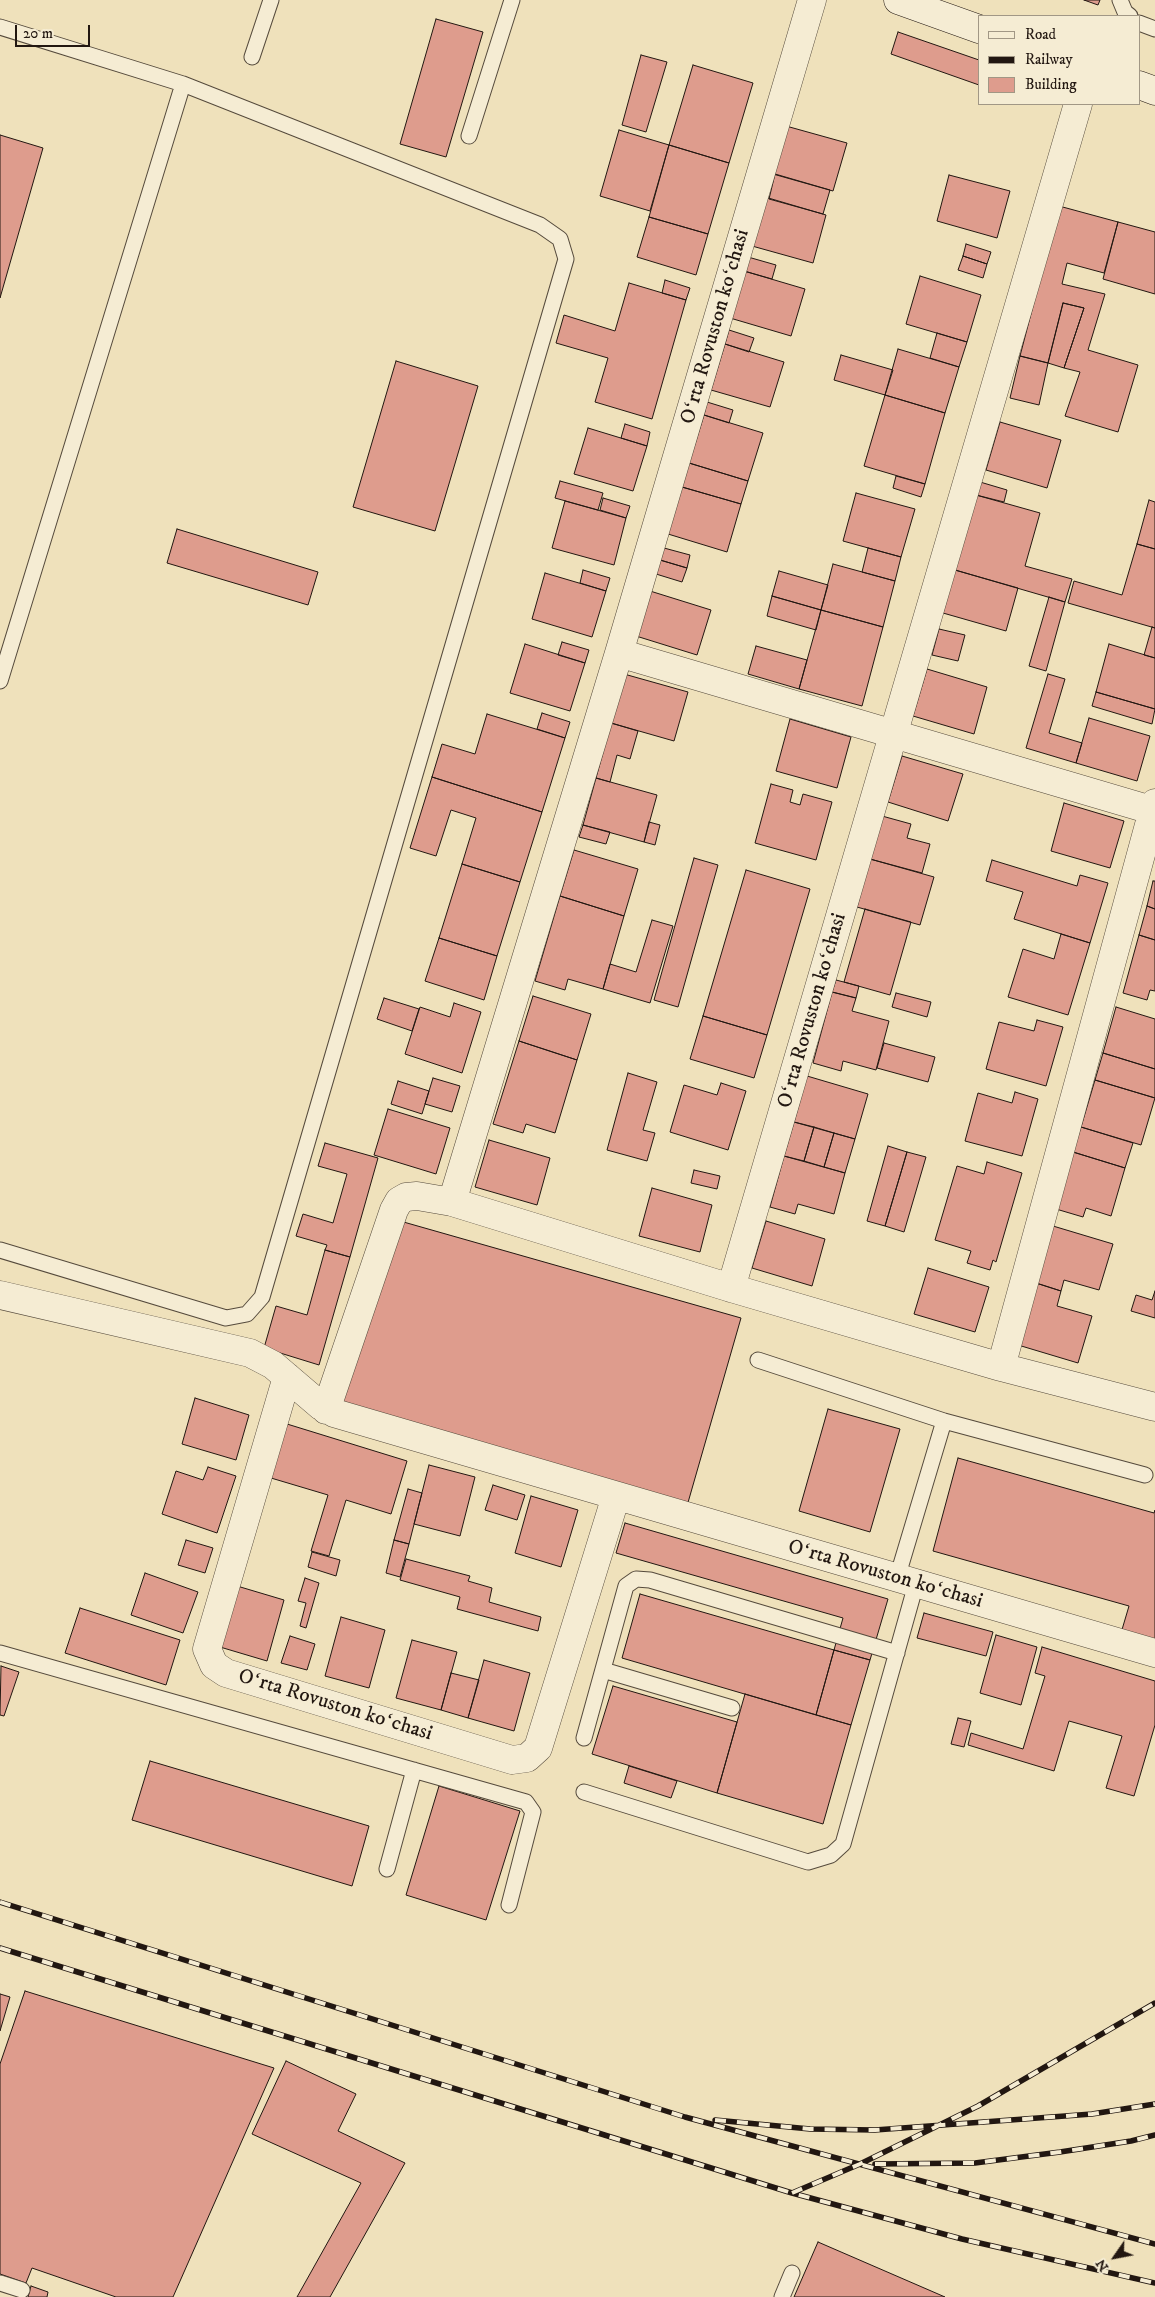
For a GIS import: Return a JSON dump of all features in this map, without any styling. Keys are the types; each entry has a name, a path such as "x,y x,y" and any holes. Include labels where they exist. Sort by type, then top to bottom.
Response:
{"street":[{"name":"Oʻrta Rovuston koʻchasi","path":"452,1202 619,653 812,0"},
{"path":"898,0 978,29"},
{"path":"1140,86 1155,91"},
{"name":"Oʻrta Rovuston koʻchasi","path":"731,1288 892,733 1078,105"},
{"path":"619,653 1154,808 1001,1367"},
{"path":"326,1410 394,1210 399,1201 406,1197 417,1196 452,1202 731,1288 1001,1367 1155,1407"},
{"path":"0,1295 250,1352 273,1365 287,1377"},
{"name":"Oʻrta Rovuston koʻchasi","path":"616,1496 538,1748 527,1758 512,1760 226,1672 214,1665 207,1649 287,1377 326,1410 1155,1653"}],"lane":[{"path":"252,57 271,0"},
{"path":"469,136 512,0"},
{"path":"1120,0 1125,12 1129,15"},
{"path":"1140,23 1155,29"},
{"path":"0,27 183,84 540,225 560,239 566,259 262,1297 247,1314 226,1318 0,1250"},
{"path":"0,681 183,84"},
{"path":"758,1360 944,1421 1145,1476"},
{"path":"584,1792 808,1862 831,1855 843,1844 897,1653 907,1581 944,1421"},
{"path":"584,1738 626,1586 636,1579 650,1580 897,1653"},
{"path":"0,1654 526,1802 533,1812 508,1905"},
{"path":"602,1670 732,1708"},
{"path":"387,1869 414,1770"},
{"path":"782,2297 792,2273"},
{"path":"0,2283 22,2290"}],"building":[{"path":"1084,0 1100,0 1098,5"},
{"path":"436,19 483,32 446,157 400,144"},
{"path":"898,32 978,60 978,85 891,54"},
{"path":"641,55 667,62 646,132 622,125"},
{"path":"693,65 753,83 729,163 669,145"},
{"path":"786,126 847,143 833,191 773,174"},
{"path":"619,130 669,145 650,211 600,196"},
{"path":"0,135 43,148 0,298"},
{"path":"669,145 729,163 708,234 649,217"},
{"path":"775,174 830,190 823,214 769,199"},
{"path":"949,175 1010,191 997,238 937,221"},
{"path":"765,197 826,215 813,263 752,246"},
{"path":"1059,206 1118,222 1104,273 1067,263 1062,284 1105,294 1088,350 1138,365 1118,432 1065,416 1080,372 1064,368 1084,308 1063,303 1048,363 1020,356"},
{"path":"649,217 708,234 696,275 637,257"},
{"path":"1118,222 1155,232 1155,294 1103,279"},
{"path":"966,244 991,252 987,264 963,256"},
{"path":"963,256 987,264 983,278 958,270"},
{"path":"748,257 776,265 772,279 744,271"},
{"path":"744,271 805,289 791,336 730,318"},
{"path":"920,276 981,295 967,342 906,324"},
{"path":"665,280 690,288 686,300 662,293"},
{"path":"629,283 686,300 652,419 595,402 608,358 556,343 564,315 615,331"},
{"path":"1063,303 1084,308 1064,368 1048,363"},
{"path":"729,330 754,338 749,352 725,344"},
{"path":"937,333 967,342 959,367 930,358"},
{"path":"725,344 784,362 770,407 711,390"},
{"path":"898,349 959,367 945,413 885,395"},
{"path":"841,355 893,370 885,395 834,380"},
{"path":"1020,356 1048,363 1039,405 1010,398"},
{"path":"396,361 478,386 435,531 353,507"},
{"path":"885,395 945,413 925,484 864,466"},
{"path":"707,402 733,410 729,423 704,415"},
{"path":"704,415 763,433 748,481 689,463"},
{"path":"1000,422 1061,440 1047,488 986,470"},
{"path":"625,424 650,432 647,446 621,438"},
{"path":"588,428 647,446 633,491 574,474"},
{"path":"689,463 748,481 741,504 682,487"},
{"path":"896,476 925,484 921,497 893,488"},
{"path":"560,481 603,493 598,510 555,498"},
{"path":"980,482 1007,490 1004,502 976,495"},
{"path":"682,487 741,504 727,552 668,534"},
{"path":"856,493 915,509 901,557 843,541"},
{"path":"976,495 1040,513 1025,566 1072,579 1065,602 955,570"},
{"path":"603,498 630,506 626,518 600,510"},
{"path":"1149,500 1155,502 1155,549 1137,544"},
{"path":"565,501 626,518 614,565 552,548"},
{"path":"177,529 318,572 308,605 167,563"},
{"path":"1137,544 1155,549 1155,628 1068,603 1074,581 1122,595"},
{"path":"664,548 690,555 687,568 660,560"},
{"path":"868,548 901,557 895,581 862,572"},
{"path":"660,560 687,568 682,582 656,574"},
{"path":"833,564 895,581 883,627 821,610"},
{"path":"583,570 610,578 606,591 580,583"},
{"path":"955,570 1018,588 1006,631 943,613"},
{"path":"779,571 828,585 821,610 772,596"},
{"path":"545,573 606,591 592,637 532,619"},
{"path":"650,591 711,610 697,655 636,636"},
{"path":"772,596 821,610 816,630 767,616"},
{"path":"1049,597 1065,602 1046,671 1029,666"},
{"path":"821,610 883,627 862,706 799,689"},
{"path":"1152,627 1155,628 1155,658 1144,655"},
{"path":"939,629 965,635 958,661 932,655"},
{"path":"562,642 589,650 585,663 558,655"},
{"path":"525,644 585,663 570,711 510,693"},
{"path":"1109,644 1155,658 1155,709 1096,692"},
{"path":"756,646 807,660 799,689 748,674"},
{"path":"927,669 987,687 974,734 913,716"},
{"path":"624,674 688,692 674,741 611,723"},
{"path":"1048,674 1065,679 1049,733 1082,743 1076,763 1026,748"},
{"path":"1096,692 1155,709 1152,724 1092,706"},
{"path":"542,713 570,722 565,738 537,729"},
{"path":"487,714 565,738 542,812 432,777 442,744 475,754"},
{"path":"1089,718 1150,736 1137,781 1076,763"},
{"path":"790,719 851,737 837,788 776,771"},
{"path":"611,723 638,731 630,759 617,755 610,782 596,778"},
{"path":"902,756 963,774 948,821 888,802"},
{"path":"432,777 542,812 520,882 462,864 476,818 451,810 436,856 410,848"},
{"path":"596,778 657,795 644,842 583,825"},
{"path":"771,784 793,790 790,802 800,805 803,794 832,802 816,860 755,843"},
{"path":"1064,803 1124,821 1110,868 1051,851"},
{"path":"882,816 911,824 907,838 930,844 922,873 870,859"},
{"path":"649,822 660,825 655,845 644,842"},
{"path":"583,825 610,832 606,844 579,837"},
{"path":"574,850 638,869 624,916 560,896"},
{"path":"694,858 718,865 678,1007 654,1000"},
{"path":"870,859 934,877 920,925 857,907"},
{"path":"992,860 1077,886 1080,875 1108,883 1090,943 1014,919 1023,892 986,881"},
{"path":"462,864 520,882 497,956 439,938"},
{"path":"746,870 810,889 767,1035 703,1016"},
{"path":"1153,881 1155,881 1155,909 1147,906"},
{"path":"560,896 624,916 603,989 568,979 565,990 535,981"},
{"path":"1147,906 1155,909 1155,940 1139,935"},
{"path":"865,909 911,922 890,995 844,982"},
{"path":"652,920 673,926 650,1003 603,989 610,964 636,972"},
{"path":"1061,934 1090,943 1068,1015 1008,997 1023,949 1054,959"},
{"path":"1139,935 1155,940 1155,991 1150,990 1147,1000 1123,993"},
{"path":"439,938 497,956 484,1000 425,981"},
{"path":"836,980 859,986 856,998 832,992"},
{"path":"832,992 856,998 852,1011 889,1021 876,1070 843,1061 841,1071 813,1063"},
{"path":"896,993 931,1002 927,1017 892,1007"},
{"path":"533,996 591,1014 577,1060 519,1041"},
{"path":"384,998 419,1009 412,1031 377,1019"},
{"path":"454,1003 481,1012 462,1073 405,1054 420,1007 450,1017"},
{"path":"1116,1007 1155,1019 1155,1069 1103,1053"},
{"path":"703,1016 767,1035 754,1078 690,1059"},
{"path":"1037,1020 1063,1027 1046,1086 986,1069 999,1022 1034,1031"},
{"path":"519,1041 577,1060 555,1133 526,1124 523,1133 493,1124"},
{"path":"884,1043 935,1057 928,1082 877,1068"},
{"path":"1103,1053 1155,1069 1155,1098 1095,1080"},
{"path":"628,1073 657,1082 643,1130 655,1133 647,1161 607,1150"},
{"path":"807,1076 868,1094 855,1139 794,1122"},
{"path":"433,1078 460,1086 452,1112 425,1104"},
{"path":"1095,1080 1155,1098 1141,1145 1081,1127"},
{"path":"398,1081 429,1091 422,1114 391,1104"},
{"path":"721,1083 746,1091 728,1150 670,1132 684,1085 717,1095"},
{"path":"1015,1092 1038,1099 1022,1156 965,1141 978,1093 1012,1103"},
{"path":"388,1109 450,1128 436,1174 374,1155"},
{"path":"794,1122 814,1127 804,1161 784,1156"},
{"path":"814,1127 834,1133 824,1167 804,1161"},
{"path":"1081,1127 1133,1143 1125,1168 1073,1152"},
{"path":"834,1133 855,1139 845,1173 824,1167"},
{"path":"489,1140 550,1158 537,1205 475,1187"},
{"path":"325,1143 378,1158 350,1257 325,1250 327,1245 296,1236 303,1214 333,1223 347,1174 318,1166"},
{"path":"888,1146 907,1152 885,1226 867,1221"},
{"path":"907,1152 926,1157 904,1232 885,1226"},
{"path":"1073,1152 1125,1168 1111,1216 1086,1208 1083,1217 1056,1209"},
{"path":"784,1156 845,1173 834,1214 798,1204 795,1214 770,1207"},
{"path":"987,1162 1022,1173 996,1262 993,1260 990,1270 967,1263 971,1251 935,1240 957,1166 984,1174"},
{"path":"694,1170 720,1176 717,1189 691,1183"},
{"path":"652,1188 712,1205 700,1252 639,1236"},
{"path":"393,1219 741,1318 687,1506 340,1406"},
{"path":"766,1221 825,1239 812,1286 752,1268"},
{"path":"1053,1226 1113,1244 1099,1290 1064,1280 1061,1291 1036,1283"},
{"path":"325,1250 350,1257 319,1365 264,1348 276,1306 307,1315"},
{"path":"928,1268 989,1287 975,1332 914,1314"},
{"path":"1036,1283 1061,1291 1057,1306 1092,1316 1078,1363 1018,1345"},
{"path":"1155,1291 1155,1318 1131,1311 1136,1295 1152,1300"},
{"path":"195,1398 249,1415 236,1460 182,1444"},
{"path":"828,1409 900,1429 870,1532 799,1511"},
{"path":"287,1424 407,1461 391,1514 346,1500 329,1556 311,1551 328,1495 271,1478"},
{"path":"958,1458 1154,1513 1155,1510 1155,1642 1121,1633 1129,1606 933,1551"},
{"path":"429,1465 475,1477 460,1536 414,1524"},
{"path":"208,1467 236,1476 217,1533 162,1514 176,1471 203,1480"},
{"path":"493,1485 525,1495 517,1520 485,1510"},
{"path":"408,1489 422,1493 409,1544 394,1540"},
{"path":"531,1496 578,1510 561,1567 515,1553"},
{"path":"625,1523 888,1599 870,1660 834,1650 843,1618 616,1553"},
{"path":"186,1540 213,1548 205,1573 178,1565"},
{"path":"394,1540 409,1544 400,1577 386,1573"},
{"path":"312,1552 340,1560 336,1576 308,1567"},
{"path":"406,1559 470,1576 468,1581 492,1588 489,1602 541,1617 538,1631 457,1609 460,1597 400,1580"},
{"path":"145,1573 198,1592 183,1633 131,1615"},
{"path":"305,1578 319,1583 306,1628 300,1626 306,1603 298,1601"},
{"path":"237,1586 284,1600 267,1661 220,1647"},
{"path":"640,1594 834,1650 816,1715 622,1658"},
{"path":"80,1608 180,1640 166,1685 65,1653"},
{"path":"924,1613 993,1632 986,1656 917,1638"},
{"path":"341,1617 385,1630 369,1688 325,1676"},
{"path":"996,1635 1037,1647 1021,1705 980,1693"},
{"path":"290,1636 315,1644 307,1670 281,1663"},
{"path":"412,1640 457,1652 441,1710 396,1698"},
{"path":"1042,1647 1155,1681 1155,1725 1134,1796 1106,1788 1122,1736 1069,1721 1054,1771 968,1745 971,1733 1023,1749 1045,1676 1035,1673"},
{"path":"834,1650 870,1660 851,1725 816,1715"},
{"path":"484,1660 530,1673 514,1731 468,1718"},
{"path":"1,1666 19,1672 4,1716 0,1715"},
{"path":"451,1673 479,1680 468,1718 441,1710"},
{"path":"613,1686 737,1722 717,1793 592,1754"},
{"path":"745,1694 851,1725 823,1824 717,1793"},
{"path":"958,1718 971,1721 964,1747 951,1744"},
{"path":"150,1761 369,1826 352,1886 132,1820"},
{"path":"629,1766 677,1781 671,1798 624,1783"},
{"path":"439,1786 520,1811 486,1920 406,1895"},
{"path":"25,1991 274,2068 173,2297 116,2297 32,2268 26,2283 0,2274 0,2064"},
{"path":"0,1994 10,1997 0,2031"},
{"path":"286,2061 356,2094 338,2131 405,2163 330,2297 297,2297 361,2183 252,2134"},
{"path":"818,2242 945,2297 794,2297"},
{"path":"31,2286 48,2292 47,2297 28,2297"}],"railway":[{"path":"0,1902 685,2117 1155,2244"},
{"path":"0,1948 792,2193 962,2239 1155,2283"},
{"path":"792,2193 860,2164 978,2106 1155,2003"},
{"path":"715,2120 810,2129 875,2130 1092,2114 1155,2104"},
{"path":"875,2164 975,2163 1131,2141 1155,2135"}]}
